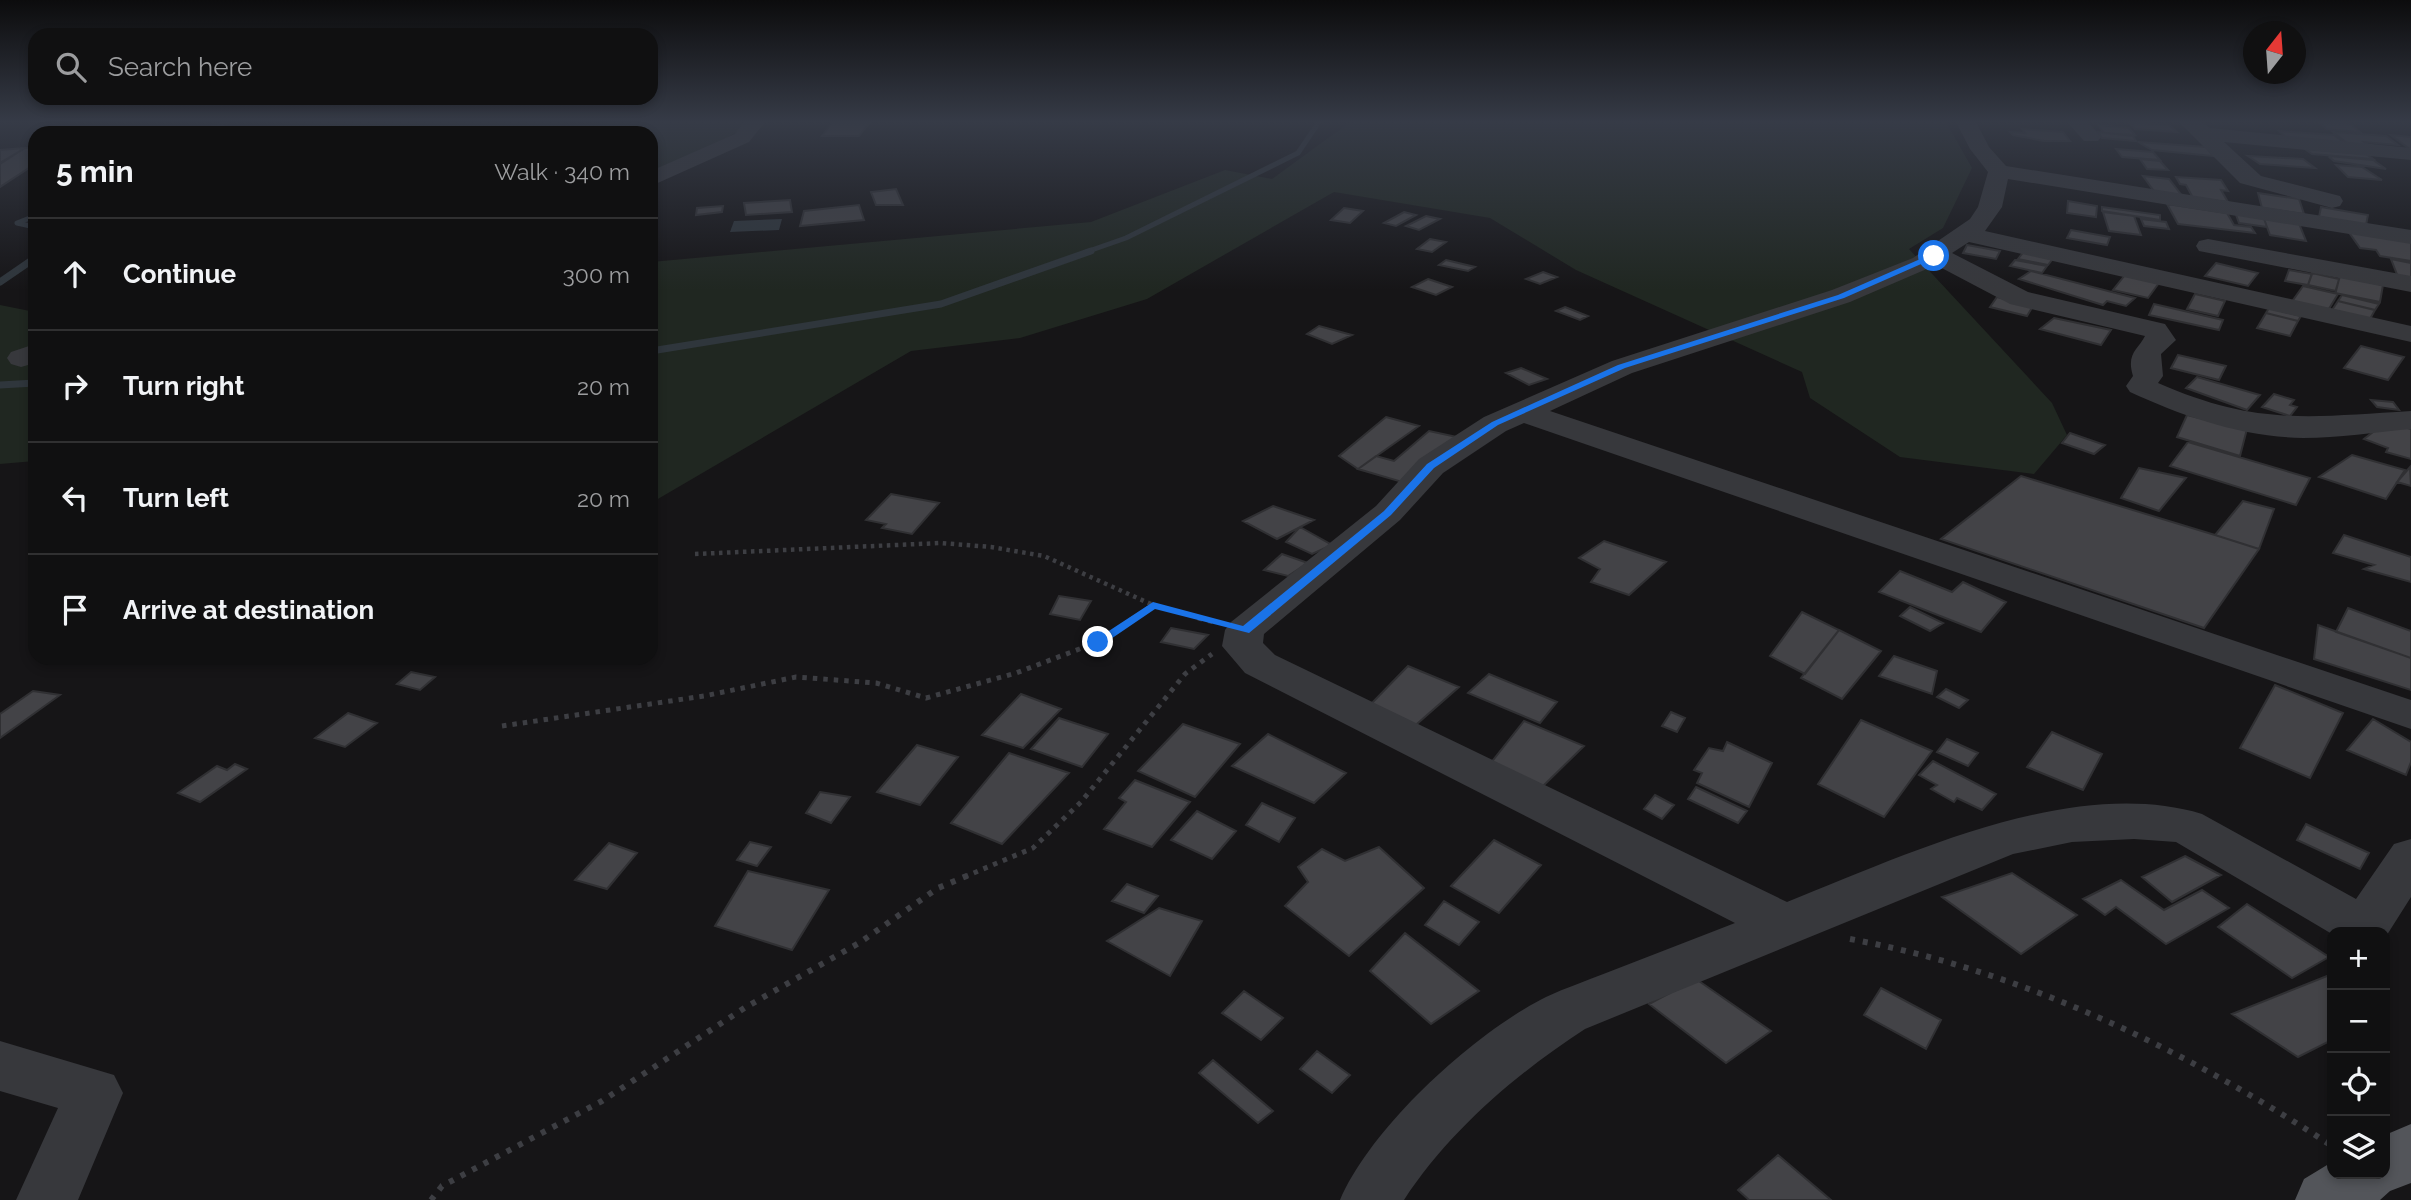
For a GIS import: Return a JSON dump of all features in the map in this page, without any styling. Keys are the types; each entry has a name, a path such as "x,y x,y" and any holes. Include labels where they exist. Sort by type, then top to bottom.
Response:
{"main road":[{"path":"2390,1162 2411,1152"},
{"path":"2326,1200 2359,1179"}],"street":[{"path":"1784,925 1260,664 1242,646 1245,630 1388,513 1430,466 1495,424 1622,367 1841,296 1934,256 1967,234 1990,207 1998,178"},
{"path":"2044,178 2411,237"},
{"path":"2247,178 2250,181 2349,204"},
{"path":"1967,234 2411,334"},
{"path":"2208,247 2411,284"},
{"path":"1934,256 1956,262 1999,290 2019,298 2155,330 2162,340 2147,351 2145,367 2148,376 2141,386 2167,398 2266,425 2302,428 2411,421"},
{"path":"1521,411 2411,715"},
{"path":"1370,1200 1383,1175 1462,1090 1521,1040 1566,1013 1969,850 2009,837 2072,825 2134,822 2185,825 2364,928 2411,858"},
{"path":"0,1066 94,1093 47,1200"}],"path":[{"path":"695,554 940,543 991,547 1044,556 1153,605 1245,630"},
{"path":"502,726 704,696 796,677 876,683 926,698 1016,673 1098,642 1153,605"},
{"path":"431,1200 442,1186 602,1101 746,1007 859,943 938,888 1033,849 1081,802 1185,674 1245,630"},
{"path":"1784,925 1942,959 2058,1003 2183,1057 2274,1106 2327,1143"}],"shaded area":[{"path":"1204,178 1967,178 1943,228 1909,249 2052,403 2067,435 2034,474 1900,457 1810,398 1802,372 1576,270 1490,218 1334,192 1147,299 1020,338 911,351 658,499 658,261 1091,222"},
{"path":"782,219 779,230 730,232 734,221"},
{"path":"0,305 28,311 28,462 0,464"}],"building":[{"path":"0,178 14,178 0,187"},
{"path":"2144,178 2169,179 2183,197 2156,194"},
{"path":"2177,178 2221,180 2228,191 2221,190 2228,202 2193,198 2186,185 2180,184"},
{"path":"896,189 903,205 876,205 871,192"},
{"path":"2258,193 2299,199 2304,214 2262,208"},
{"path":"790,200 792,212 746,215 744,203"},
{"path":"2068,201 2097,206 2096,217 2067,213"},
{"path":"2167,204 2227,213 2234,225 2251,227 2255,233 2178,224"},
{"path":"859,205 864,220 800,226 804,211"},
{"path":"723,206 722,212 696,215 697,208"},
{"path":"2102,207 2160,215 2160,220 2102,211"},
{"path":"2321,207 2368,215 2366,225 2319,217"},
{"path":"1344,208 1363,211 1350,223 1331,220"},
{"path":"1404,212 1416,215 1396,226 1384,223"},
{"path":"2103,212 2134,216 2141,235 2109,231"},
{"path":"2235,212 2263,216 2267,227 2239,223"},
{"path":"1426,216 1440,219 1419,230 1406,226"},
{"path":"2263,216 2298,221 2306,241 2270,235"},
{"path":"2141,219 2166,222 2169,229 2144,226"},
{"path":"2071,230 2110,237 2107,245 2067,238"},
{"path":"2348,231 2411,240 2411,261 2380,256 2376,250 2360,248"},
{"path":"1430,239 1446,242 1432,252 1417,249"},
{"path":"1967,245 2000,251 1996,259 1963,253"},
{"path":"2025,250 2055,256 2048,265 2018,259"},
{"path":"2391,259 2411,263 2411,284 2400,282"},
{"path":"1446,260 1475,267 1468,271 1439,265"},
{"path":"2015,260 2047,266 2042,273 2010,266"},
{"path":"2216,263 2258,273 2248,286 2205,276"},
{"path":"2289,270 2312,274 2308,285 2285,281"},
{"path":"2031,271 2135,298 2126,306 2107,301 2103,305 2019,279"},
{"path":"1543,272 1557,277 1540,284 1526,279"},
{"path":"2312,273 2339,279 2336,291 2308,285"},
{"path":"2125,275 2159,283 2148,298 2113,290"},
{"path":"2340,276 2383,285 2380,302 2335,293"},
{"path":"1428,279 1452,287 1436,295 1412,287"},
{"path":"2303,286 2338,294 2327,312 2291,303"},
{"path":"2195,294 2225,301 2218,316 2187,309"},
{"path":"2342,295 2379,304 2375,310 2338,301"},
{"path":"1997,297 2033,306 2027,316 1990,307"},
{"path":"2338,301 2375,310 2370,319 2332,310"},
{"path":"2154,304 2223,320 2219,330 2149,315"},
{"path":"1565,307 1588,316 1580,320 1556,311"},
{"path":"2269,308 2301,316 2298,321 2266,313"},
{"path":"2266,313 2298,321 2290,336 2257,328"},
{"path":"2054,318 2111,330 2101,345 2040,329"},
{"path":"1319,326 1352,335 1332,344 1307,334"},
{"path":"2361,346 2404,357 2388,380 2344,368"},
{"path":"2178,355 2226,366 2219,380 2171,368"},
{"path":"1521,368 1547,379 1529,385 1506,373"},
{"path":"2197,377 2260,395 2247,410 2186,388"},
{"path":"2274,394 2294,400 2290,405 2297,407 2290,416 2262,407"},
{"path":"2371,400 2393,402 2399,410 2377,407"},
{"path":"2187,415 2247,429 2240,456 2177,437"},
{"path":"1386,417 1419,426 1358,469 1339,456"},
{"path":"2386,422 2411,429 2411,459 2386,452 2388,448 2364,439"},
{"path":"1429,431 1457,437 1402,482 1358,469 1376,456 1394,461"},
{"path":"2070,433 2105,445 2094,454 2062,443"},
{"path":"2188,442 2310,478 2296,505 2170,466"},
{"path":"2352,455 2405,470 2386,499 2319,477"},
{"path":"2410,467 2411,486 2397,482"},
{"path":"2139,468 2186,478 2159,511 2121,498"},
{"path":"2021,476 2259,549 2204,628 1941,539"},
{"path":"891,494 939,503 912,534 882,528 886,524 866,520"},
{"path":"2243,501 2274,509 2259,549 2215,535"},
{"path":"1273,506 1314,520 1277,539 1243,521"},
{"path":"1300,527 1332,545 1312,554 1286,542"},
{"path":"2344,535 2411,557 2411,582 2364,569 2374,565 2333,553"},
{"path":"1604,541 1666,562 1629,595 1591,582 1600,569 1579,558"},
{"path":"1282,554 1308,563 1288,576 1264,570"},
{"path":"1900,571 1952,592 1963,582 2006,602 1981,632 1879,592"},
{"path":"1059,596 1091,601 1080,620 1050,614"},
{"path":"1910,607 1943,623 1930,631 1900,616"},
{"path":"2348,608 2411,631 2411,658 2336,632"},
{"path":"1802,612 1839,630 1805,674 1770,656"},
{"path":"2318,625 2411,658 2411,690 2314,659"},
{"path":"1171,628 1208,635 1194,649 1161,642"},
{"path":"1839,630 1881,651 1842,699 1801,678"},
{"path":"1894,656 1937,671 1932,694 1879,676"},
{"path":"1408,666 1459,687 1410,730 1368,707"},
{"path":"411,672 435,677 420,690 397,684"},
{"path":"1489,674 1557,702 1540,723 1468,693"},
{"path":"2275,685 2343,713 2310,778 2240,748"},
{"path":"1946,689 1968,700 1959,708 1937,697"},
{"path":"33,691 60,695 0,738 0,714"},
{"path":"1021,694 1061,709 1023,748 982,735"},
{"path":"1671,712 1685,718 1677,732 1662,726"},
{"path":"348,713 377,723 345,747 315,738"},
{"path":"1059,718 1108,734 1082,767 1031,749"},
{"path":"2373,719 2411,742 2411,762 2406,775 2347,750"},
{"path":"1861,720 1932,751 1884,817 1818,784"},
{"path":"1524,721 1584,746 1542,787 1490,764"},
{"path":"1183,724 1240,744 1195,797 1138,771"},
{"path":"2052,732 2102,754 2083,790 2027,767"},
{"path":"1268,734 1346,773 1314,803 1232,766"},
{"path":"1947,739 1978,753 1968,766 1937,752"},
{"path":"1727,742 1772,763 1749,807 1697,783 1702,773 1694,770 1709,748 1723,751"},
{"path":"917,745 958,757 920,805 877,792"},
{"path":"1009,753 1069,773 1002,844 951,823"},
{"path":"1933,761 1996,794 1982,810 1957,798 1954,802 1931,789 1937,785 1919,775"},
{"path":"235,764 247,769 200,802 178,793 217,766 227,770"},
{"path":"1135,780 1190,802 1152,847 1104,829 1126,802 1119,798"},
{"path":"1696,787 1747,811 1738,823 1688,799"},
{"path":"820,792 850,797 831,823 806,813"},
{"path":"1655,795 1674,805 1662,819 1644,809"},
{"path":"1262,803 1295,818 1279,842 1246,825"},
{"path":"1197,811 1236,831 1212,859 1171,840"},
{"path":"2306,824 2369,853 2360,869 2297,840"},
{"path":"1494,840 1541,865 1499,913 1451,886"},
{"path":"750,842 771,847 757,866 737,860"},
{"path":"609,843 637,853 607,889 575,880"},
{"path":"1379,847 1424,888 1349,956 1285,906 1308,882 1298,867 1322,849 1345,861"},
{"path":"2185,856 2221,875 2172,902 2142,877"},
{"path":"748,871 829,890 792,950 715,926"},
{"path":"2012,873 2077,915 2021,954 1942,897"},
{"path":"2121,880 2164,910 2202,890 2229,908 2166,944 2116,907 2105,915 2083,899"},
{"path":"1127,884 1158,896 1144,913 1112,901"},
{"path":"1444,901 1479,922 1459,945 1425,925"},
{"path":"2247,904 2327,958 2292,978 2218,927"},
{"path":"1159,908 1202,921 1170,976 1107,941"},
{"path":"1405,933 1479,991 1431,1024 1370,971"},
{"path":"2327,976 2327,1042 2298,1057 2232,1014"},
{"path":"1696,979 1771,1031 1726,1063 1649,1004"},
{"path":"1881,988 1941,1020 1926,1049 1864,1015"},
{"path":"1244,991 1283,1018 1261,1040 1222,1013"},
{"path":"1317,1051 1350,1075 1332,1093 1300,1069"},
{"path":"1213,1060 1273,1111 1258,1123 1199,1073"},
{"path":"1778,1155 1831,1200 1749,1200 1738,1190"}],"waterway":[{"path":"1086,252 1126,238 1247,178"},
{"path":"28,219 17,223 28,225"},
{"path":"658,350 941,304 1091,251"},
{"path":"0,282 28,263"},
{"path":"0,385 28,383"}],"route":[{"path":"1098,642 1153,605 1245,630 1388,513 1430,466 1495,424 1547,398 1622,367 1841,296 1934,256"}]}
